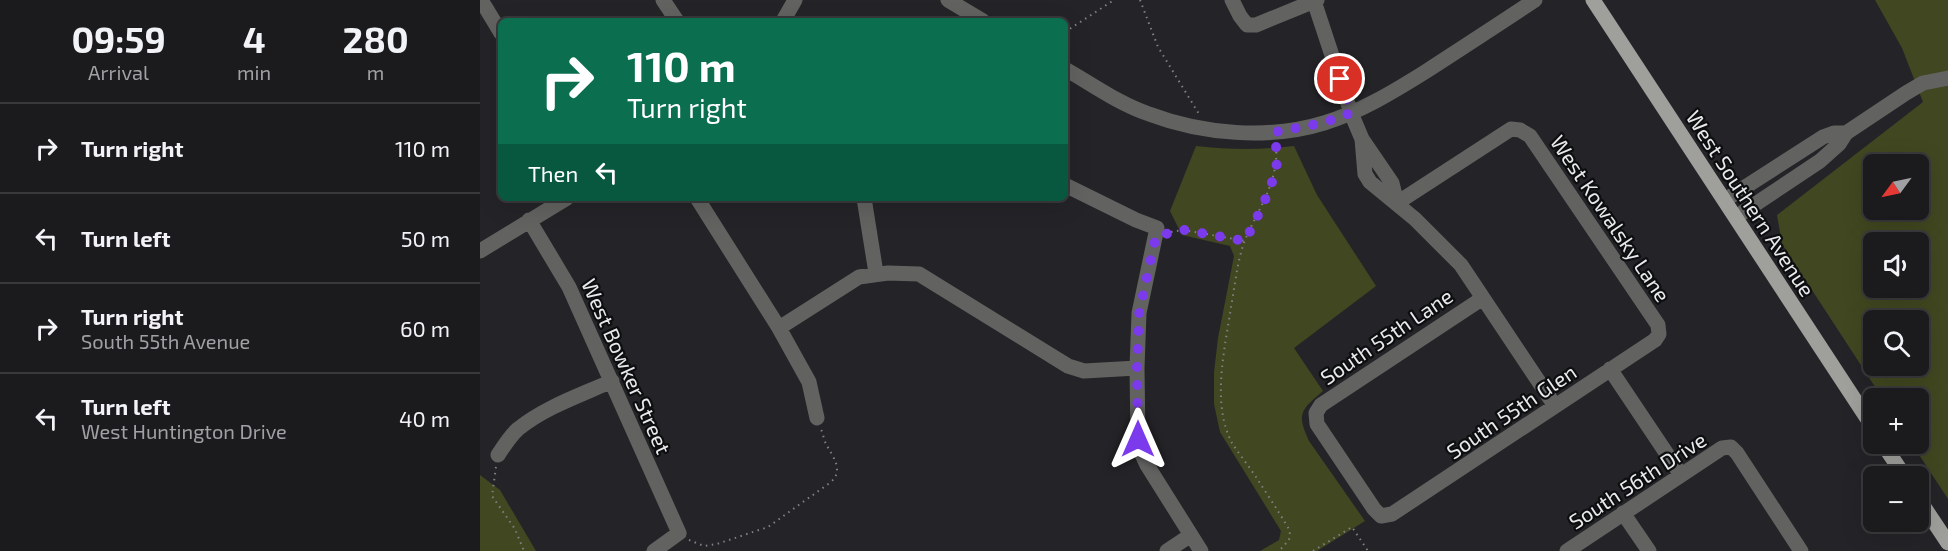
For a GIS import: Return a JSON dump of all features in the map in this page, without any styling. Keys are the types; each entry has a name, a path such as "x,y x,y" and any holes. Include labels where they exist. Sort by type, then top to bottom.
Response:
{"main road":[{"name":"West Southern Avenue","path":"1593,0 1863,412"},
{"path":"1929,514 1948,543"}],"street":[{"path":"481,0 498,28"},
{"path":"663,0 675,18"},
{"path":"785,18 795,0"},
{"path":"948,0 964,16"},
{"path":"1232,0 1247,25 1256,25 1316,1 1351,113 1362,139 1392,183 1397,203"},
{"path":"1068,71 1146,114 1174,123 1204,128 1269,132 1323,123 1351,113 1399,88 1535,0"},
{"path":"1736,217 1830,153 1846,133 1906,93 1923,83 1948,78"},
{"name":"West Kowalsky Lane","path":"1397,203 1511,129 1520,129 1530,136 1658,326 1659,334"},
{"path":"1725,200 1823,137 1834,133 1846,133"},
{"path":"1362,139 1365,174 1370,182 1442,244 1461,265 1555,406"},
{"path":"1790,158 1800,174"},
{"path":"1370,182 1385,172"},
{"path":"1068,186 1157,228 1139,314 1138,439 1147,465 1201,551"},
{"path":"480,251 562,201"},
{"path":"699,201 779,328 809,382 817,418"},
{"path":"864,201 876,273"},
{"name":"West Bowker Street","path":"529,220 569,287 680,533"},
{"path":"779,328 860,277 876,273 919,274 1068,366 1084,371 1137,368"},
{"name":"South 55th Lane","path":"1381,516 1317,424 1316,413 1321,405 1483,298"},
{"name":"South 55th Glen","path":"1381,516 1392,514 1655,340 1659,334"},
{"path":"1610,369 1681,475"},
{"path":"498,455 507,440 519,428 547,411 612,381"},
{"name":"South 56th Drive","path":"1567,551 1722,448 1731,447 1801,551"},
{"path":"1623,513 1649,551"},
{"path":"654,551 680,533"},
{"path":"1167,551 1191,535"}],"path":[{"path":"1068,30 1114,0"},
{"path":"1140,0 1158,47 1195,106 1204,128"},
{"path":"1269,132 1277,162 1262,209 1245,241 1237,274 1221,390 1223,412 1232,442 1290,531 1289,540 1279,551"},
{"path":"1156,236 1184,230 1245,241"},
{"path":"680,533 693,543 704,546 768,527 831,482 838,471 836,460 826,444 817,418"},
{"path":"498,455 492,496 514,530 524,551"},
{"path":"1312,551 1352,527 1368,551"}],"green space":[{"path":"1875,0 1948,0 1948,499 1929,470 1929,466 1926,466 1919,454 1929,454 1929,388 1876,388 1868,376 1929,376 1929,310 1863,310 1863,368 1782,244 1777,215 1923,102 1902,48"},
{"path":"1196,146 1245,149 1294,146 1317,195 1376,286 1294,348 1323,391 1305,408 1302,418 1305,432 1365,521 1317,551 1260,551 1279,540 1281,531 1220,432 1214,404 1214,372 1218,338 1234,256 1230,246 1182,235 1170,211"},
{"path":"480,475 500,490 536,551 480,551"}],"route":[{"path":"1138,439 1139,314 1156,236 1184,230 1245,241 1262,209 1275,170 1277,162 1275,132 1323,123 1351,113 1340,79"}]}
